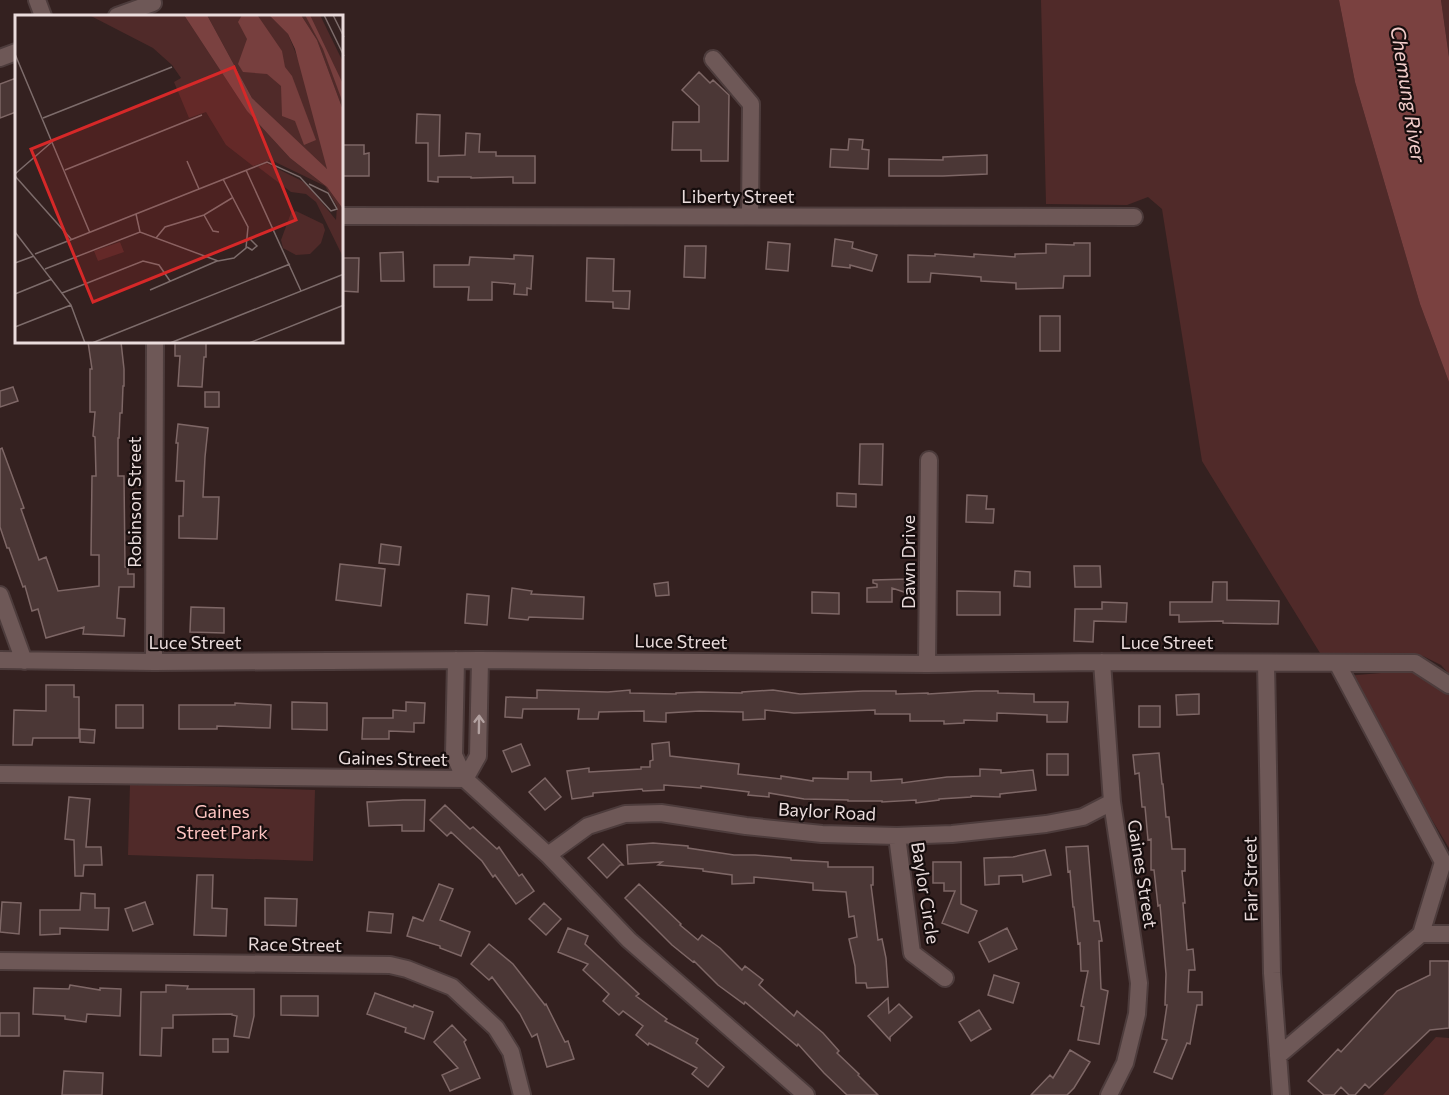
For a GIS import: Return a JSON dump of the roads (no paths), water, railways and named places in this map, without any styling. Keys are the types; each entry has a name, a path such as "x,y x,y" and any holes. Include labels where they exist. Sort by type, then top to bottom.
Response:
{"street":[{"path":"37,0 43,15"},
{"path":"121,15 153,7"},
{"path":"0,58 15,52"},
{"path":"713,59 751,104 750,216"},
{"name":"Liberty Street","path":"344,216 1134,217"},
{"name":"Robinson Street","path":"154,344 154,663"},
{"name":"Dawn Drive","path":"927,664 928,460"},
{"path":"0,595 24,661"},
{"name":"Luce Street","path":"0,660 154,663 456,660 927,664 1415,663 1449,685"},
{"path":"456,660 454,755 465,779"},
{"path":"465,779 478,756 480,660"},
{"name":"Gaines Street","path":"1102,662 1112,802 1139,983 1137,1014 1125,1063 1113,1093"},
{"name":"Fair Street","path":"1266,663 1272,973 1281,1095"},
{"path":"1278,1056 1421,934 1446,867 1337,663"},
{"name":"Gaines Street","path":"0,774 465,779 548,855 629,940 806,1095"},
{"name":"Baylor Road","path":"548,855 588,826 625,814 661,813 746,826 822,834 897,836 952,834 1046,824 1083,817 1112,802"},
{"name":"Baylor Circle","path":"897,836 912,953 945,978"},
{"path":"1421,934 1449,934"},
{"name":"Race Street","path":"0,961 390,965 408,969 452,987 496,1028 512,1052 522,1095"}],"water":[{"name":"Chemung River","path":"1339,0 1441,0 1449,57 1449,382 1420,304 1355,82"}],"park label":[{"name":"Gaines Street Park","path":"222,822"}]}
